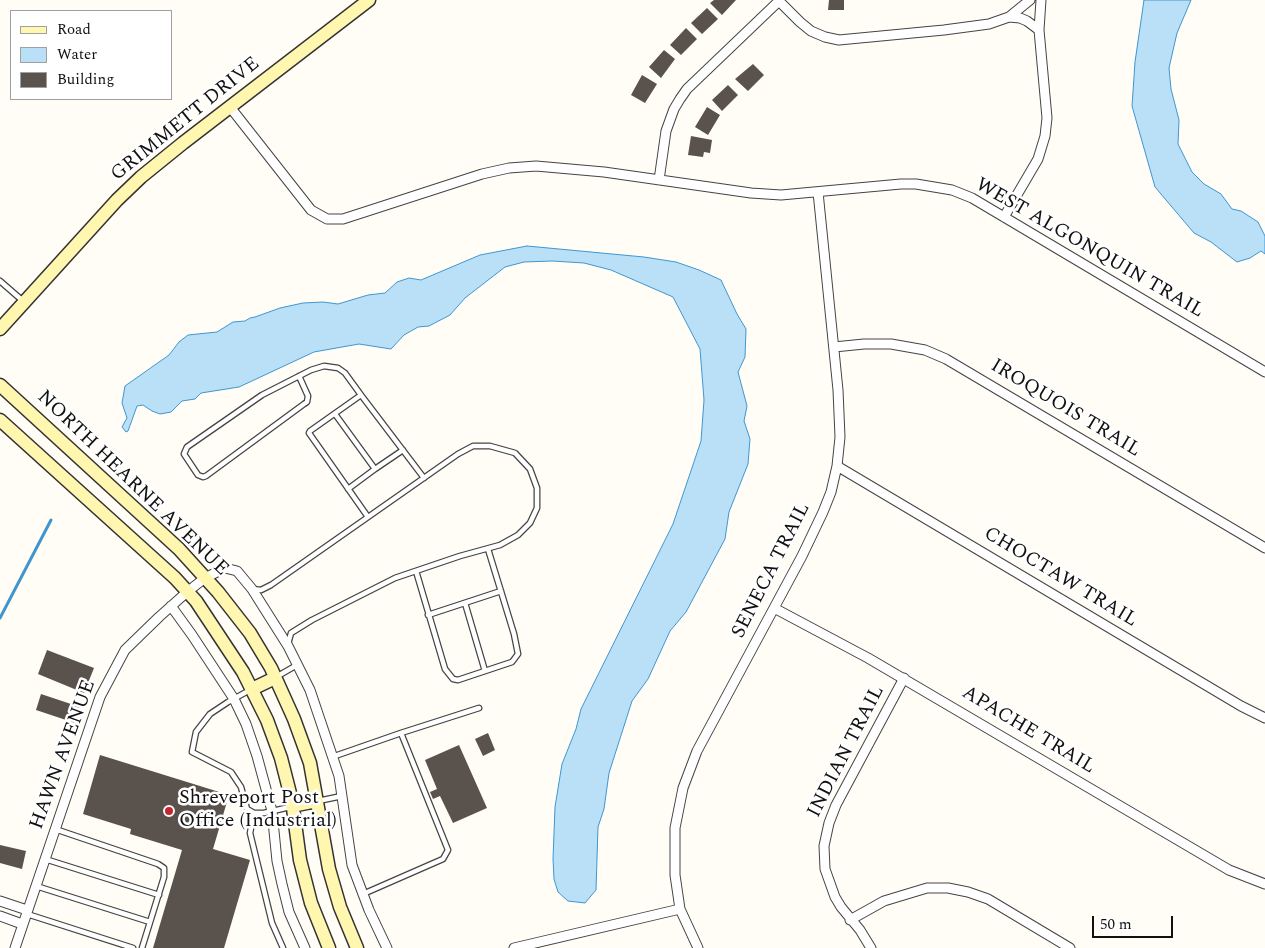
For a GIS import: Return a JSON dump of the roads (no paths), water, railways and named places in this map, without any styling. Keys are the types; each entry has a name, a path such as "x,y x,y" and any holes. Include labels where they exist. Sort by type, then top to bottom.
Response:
{"street":[{"name":"GRIMMETT DRIVE","path":"0,329 117,200 141,177 369,0"},
{"path":"659,180 666,132 680,99 779,0 811,31 839,40 990,24 1009,17 1030,0"},
{"path":"1004,217 1038,159 1045,136 1047,118 1039,30 1041,0"},
{"path":"1009,17 1027,20 1039,30"},
{"name":"WEST ALGONQUIN TRAIL","path":"230,107 311,210 327,219 343,219 482,174 509,168 536,166 659,180 750,194 781,195 901,184 916,184 952,190 972,198 1265,372"},
{"name":"SENECA TRAIL","path":"698,948 680,909 676,875 675,828 683,788 697,751 802,556 831,492 838,466 840,437 838,390 818,192"},
{"name":"IROQUOIS TRAIL","path":"834,347 891,344 925,350 946,359 1265,548"},
{"name":"NORTH HEARNE AVENUE","path":"0,384 178,549 205,578 250,633 275,678 294,719 310,763 329,869 340,907 357,948"},
{"name":"NORTH HEARNE AVENUE","path":"0,420 174,578 196,602 244,672 267,720 281,758 292,806 300,860 311,903 329,948"},
{"name":"CHOCTAW TRAIL","path":"838,466 1241,706 1265,718"},
{"name":"HAWN AVENUE","path":"15,948 104,690 125,650 187,592 205,578 225,568 237,571 252,589 288,646 310,690 339,776 352,865 386,948"},
{"path":"171,606 234,699 246,724 272,811 277,862 289,912 305,948"},
{"name":"APACHE TRAIL","path":"774,608 904,678 1204,856 1229,870 1265,884"},
{"path":"252,689 275,678"},
{"name":"INDIAN TRAIL","path":"871,948 835,897 825,869 824,846 836,805 904,678"},
{"path":"292,806 317,801"},
{"path":"850,920 884,901 927,888 948,888 988,899 1070,948"},
{"path":"0,901 27,912"},
{"path":"520,947 680,909"},
{"path":"0,916 22,924"}],"lane":[{"path":"0,281 24,302"},
{"path":"299,376 308,396 304,404 206,476 198,475 184,454 187,447 262,395 299,376 319,366 335,367 345,373 424,478"},
{"path":"361,395 309,433 368,517"},
{"path":"335,414 376,469"},
{"path":"252,589 261,590 271,585 458,454 473,446 490,446 515,453 530,469 537,488 537,508 530,523 518,535 500,545 396,578 312,620 291,633 288,646"},
{"path":"348,489 403,450"},
{"path":"416,571 445,669 452,679 458,680 512,662 518,654 514,634 488,548"},
{"path":"428,615 501,591"},
{"path":"465,603 485,671"},
{"path":"275,678 297,664"},
{"path":"252,689 210,714 196,732 192,752 231,772 240,787 247,809 254,813 292,806"},
{"path":"332,757 479,708"},
{"path":"363,894 443,859 448,850 401,734"},
{"path":"317,801 342,796"},
{"path":"254,813 250,833 272,923 283,948"},
{"path":"55,829 158,864 164,868 164,877 142,948"},
{"path":"45,859 159,895"},
{"path":"36,886 150,922"},
{"path":"27,912 133,948"}],"water":[{"path":"1144,0 1191,0 1177,33 1169,68 1171,89 1179,120 1178,144 1192,172 1204,184 1221,194 1232,209 1241,211 1258,222 1265,236 1265,254 1261,251 1250,258 1237,262 1211,242 1194,233 1155,187 1132,106 1135,62"},
{"path":"527,246 644,257 676,262 699,270 721,280 746,329 745,357 738,372 747,406 744,421 750,439 748,464 729,512 725,539 686,612 670,631 648,679 632,701 609,773 604,809 598,827 596,890 585,903 568,901 558,892 554,879 555,807 562,764 576,729 581,709 673,524 701,441 704,400 700,349 673,297 611,270 584,263 524,262 505,267 465,298 450,315 429,326 418,327 404,335 391,349 359,344 314,352 239,387 201,393 195,399 182,401 171,412 160,414 143,405 137,406 128,431 126,432 122,427 127,418 122,403 125,386 169,355 179,342 188,335 217,332 233,322 245,321 280,308 303,303 323,302 338,304 368,295 385,293 397,282 409,278 421,280 480,255"}],"waterway":[{"path":"0,618 51,520"}],"place":[{"name":"Shreveport Post Office (Industrial)","path":"169,811"}]}
